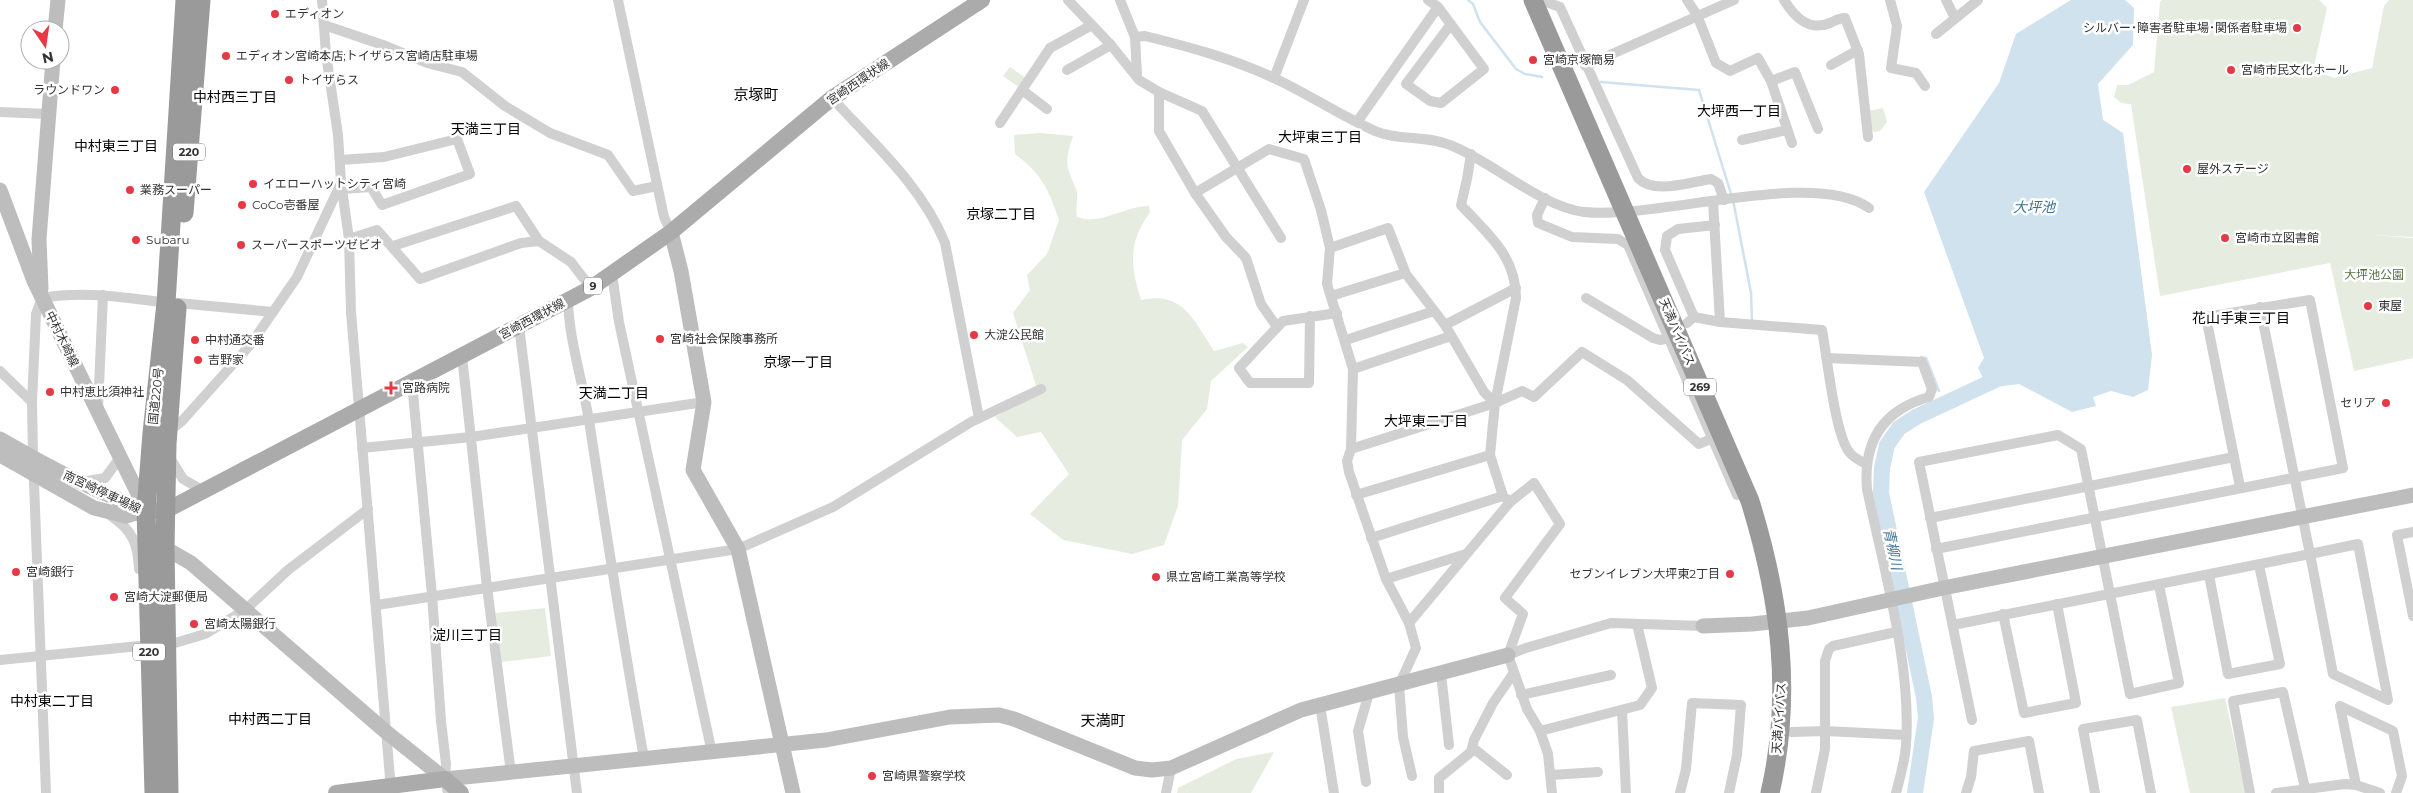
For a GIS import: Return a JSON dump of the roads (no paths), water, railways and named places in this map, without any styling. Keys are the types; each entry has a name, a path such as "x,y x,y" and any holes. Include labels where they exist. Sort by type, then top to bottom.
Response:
{"highway":[{"name":"国道220号","path":"154,793 157,646 165,558 172,303 185,0"},
{"name":"国道220号","path":"169,793 157,646 149,615 146,510 152,433 172,303 201,0"},
{"name":"天満バイパス","path":"1541,1 1631,212 1750,501 1784,621 1793,661 1792,732 1781,793"},
{"name":"天満バイパス","path":"1631,212 1690,320 1758,491 1773,534 1784,621 1781,734 1770,793"}],"main road":[{"name":"宮崎西環状線","path":"165,511 591,288 671,232 832,98 982,0"},
{"path":"146,510 165,511"},
{"path":"336,793 447,786 461,793"}],"street":[{"path":"56,20 58,0"},
{"path":"322,0 349,240 351,312 391,790"},
{"path":"618,0 656,186 681,271 704,402 693,470 738,549 793,793"},
{"path":"1068,0 1111,45 1137,75 1139,80 1159,92 1202,110 1281,238"},
{"path":"1120,0 1135,37 1137,75"},
{"path":"1274,78 1304,0"},
{"path":"1428,0 1438,7 1484,69 1441,103 1430,101 1406,84 1450,24"},
{"path":"1687,0 1697,15 1716,62 1730,71 1758,58 1771,81 1792,142"},
{"path":"1585,66 1734,0"},
{"path":"1784,0 1794,16 1804,23 1828,24 1839,18 1845,18 1858,50 1868,137"},
{"path":"1890,0 1897,26 1891,68 1916,73 1925,86"},
{"path":"1946,0 1955,18"},
{"path":"1936,34 1978,0"},
{"path":"1541,1 1560,7 1585,66 1638,178 1644,184 1653,187 1710,179 1718,183 1730,199"},
{"path":"1357,122 1438,7"},
{"path":"1000,123 1050,48 1092,25"},
{"path":"324,26 386,46 427,63 462,72 476,81 505,106 550,133 608,155 633,191 656,186"},
{"path":"1135,37 1145,36 1201,49 1274,78 1357,122 1384,134 1427,139 1449,144 1470,154 1545,198 1583,212 1631,212 1730,199 1809,192 1852,198 1869,208"},
{"path":"1067,70 1111,45"},
{"path":"1832,65 1858,50"},
{"path":"46,793 33,474 32,402 36,314 42,298 39,238 52,70"},
{"path":"1771,81 1796,72 1818,129"},
{"path":"1022,90 1047,109"},
{"path":"1159,92 1159,131 1194,194 1226,237 1246,258 1261,304 1277,327"},
{"path":"832,98 911,184 936,222 945,243 979,418"},
{"path":"0,112 48,114"},
{"path":"1742,140 1787,130"},
{"path":"340,160 384,157 456,139 470,174 382,205 371,187 342,186"},
{"path":"1194,194 1270,149 1304,159 1330,248 1327,284 1346,340 1353,369 1351,449 1347,461 1356,495 1386,579 1409,623 1416,648 1399,686 1404,737 1412,776"},
{"path":"1470,154 1468,179 1461,205 1494,240 1505,255 1513,270 1516,288 1516,298 1495,403 1490,455 1506,499"},
{"path":"202,490 183,479 171,462 168,438 245,352 273,312 297,276 342,186"},
{"name":"中村木崎線","path":"0,190 42,298 146,510"},
{"path":"1545,198 1537,215 1538,224 1572,237 1618,239 1628,245 1711,440 1739,499 1750,501"},
{"path":"1713,201 1720,322"},
{"path":"393,246 516,206 539,241 571,262 591,288"},
{"path":"1715,225 1678,229 1667,236 1665,250 1690,320 1822,330 1844,442 1850,453 1866,464"},
{"path":"1330,248 1388,228 1405,272 1445,325 1484,392 1495,403"},
{"path":"349,240 377,230 420,279 521,243 539,241"},
{"path":"1331,296 1405,272"},
{"path":"612,274 619,322 672,560 712,753"},
{"path":"1445,325 1516,288"},
{"path":"42,298 60,295 103,295 273,312"},
{"path":"98,413 103,295"},
{"path":"1586,298 1653,338 1660,340 1669,338"},
{"path":"568,300 569,322 583,381 612,570 644,758"},
{"path":"1936,550 2094,516 2240,487 2293,476 2343,468 2310,300 2206,316 2240,487"},
{"path":"1953,625 2259,565 2310,554 2358,544 2388,700 2333,674 2310,554 2260,308"},
{"path":"1346,340 1434,311"},
{"path":"1310,316 1309,383 1250,383 1239,368 1283,321 1310,316 1337,313"},
{"path":"519,326 577,793"},
{"path":"1353,369 1451,336"},
{"path":"1351,449 1495,403 1522,391 1534,397 1582,352 1627,380 1699,444 1711,440"},
{"path":"462,356 487,588 511,773"},
{"path":"1827,358 1922,362 1932,394 1929,397 1907,405 1892,414 1883,423 1873,441 1866,464 1867,489 1893,600 1905,689 1906,735 1904,762 1896,793"},
{"path":"0,371 32,402"},
{"path":"412,383 432,595 447,786"},
{"path":"377,605 738,549 833,507 979,418 1041,389"},
{"path":"362,448 471,437 704,402"},
{"path":"1972,720 1953,625 1943,588 1919,462 2058,435 2081,449 2130,694 2179,683 2159,585"},
{"name":"南宮崎停車場線","path":"0,439 79,482 112,498 146,510"},
{"name":"南宮崎停車場線","path":"0,455 94,508 126,516 146,510"},
{"path":"1356,495 1490,455"},
{"path":"1930,518 2234,457"},
{"path":"79,482 96,481 105,478 116,463 121,462"},
{"path":"1372,538 1506,499 1534,483 1560,524 1505,598 1523,614 1508,655 1521,695 1540,731 1548,754 1552,793"},
{"path":"447,786 511,773 826,740 950,717 999,715 1014,718 1134,768 1152,770 1171,768 1197,758 1283,716 1399,686 1508,655 1555,638 1611,624 1703,626 1784,621 2413,495"},
{"path":"1409,623 1467,554 1506,499"},
{"path":"94,508 124,525 134,538 139,561 141,605 149,615"},
{"path":"0,660 157,646 205,634 245,610 288,570 368,509"},
{"path":"2413,532 2397,535 2410,584 2413,616"},
{"path":"1386,579 1467,554"},
{"path":"165,558 185,559 447,786"},
{"path":"2209,575 2228,674 2280,664 2259,565"},
{"path":"2003,614 2024,713 2076,703 2057,604"},
{"path":"1540,731 1640,705 1652,688 1637,624"},
{"path":"1816,793 1825,749 1825,661 1829,649 1833,646 1896,632"},
{"path":"1441,674 1449,745"},
{"path":"1439,793 1439,778 1473,748 1474,740 1493,703 1514,674"},
{"path":"1521,695 1611,675"},
{"path":"2250,793 2232,701 2284,692 2305,788"},
{"path":"1366,782 1358,731 1369,693"},
{"path":"1680,793 1686,769 1692,703 1741,705 1737,755 1729,793"},
{"path":"1320,705 1334,793"},
{"path":"2356,785 2340,706 2386,727 2394,734 2402,776 2396,793"},
{"path":"1622,710 1626,793"},
{"path":"2095,793 2083,729 2137,720 2151,793"},
{"path":"1792,732 1825,731 1906,735"},
{"path":"1966,793 1971,777 1974,751 2029,741 2039,793"},
{"path":"1473,748 1507,775"},
{"path":"1166,793 1171,768"},
{"path":"1551,775 1598,772"},
{"path":"2276,793 2327,785 2356,785 2380,793"}],"water":[{"name":"大坪池","path":"2071,0 2125,0 2134,8 2133,45 2098,84 2103,120 2123,133 2152,355 2148,390 2133,397 2111,391 2093,397 2096,406 2072,412 2019,384 1988,388 1978,368 1984,358 1924,192 1999,83 2016,34"}],"waterway":[{"path":"1468,0 1473,4 1480,22 1516,69 1525,74 1542,77"},
{"path":"1601,82 1699,90 1731,194"},
{"path":"1733,200 1751,293 1752,321"},
{"path":"1921,357 1926,358 1939,391"},
{"name":"青柳川","path":"1915,793 1926,718 1924,697 1881,493 1882,468 1887,445 1899,428 1916,417 2006,375"}],"place":[{"name":"エディオン","path":"275,14"},
{"name":"シルバー･障害者駐車場･関係者駐車場","path":"2297,28"},
{"name":"エディオン宮崎本店;トイザらス宮崎店駐車場","path":"226,56"},
{"name":"宮崎京塚簡易","path":"1533,60"},
{"name":"宮崎市民文化ホール","path":"2231,70"},
{"name":"トイザらス","path":"289,80"},
{"name":"ラウンドワン","path":"115,90"},
{"name":"屋外ステージ","path":"2187,169"},
{"name":"イエローハットシティ宮崎","path":"253,184"},
{"name":"業務スーパー","path":"130,190"},
{"name":"CoCo壱番屋","path":"242,205"},
{"name":"宮崎市立図書館","path":"2225,238"},
{"name":"Subaru","path":"136,240"},
{"name":"スーパースポーツゼビオ","path":"241,245"},
{"name":"東屋","path":"2368,306"},
{"name":"大淀公民館","path":"974,335"},
{"name":"宮崎社会保険事務所","path":"660,339"},
{"name":"中村通交番","path":"195,340"},
{"name":"吉野家","path":"198,360"},
{"name":"宮路病院","path":"391,388"},
{"name":"中村恵比須神社","path":"50,392"},
{"name":"セリア","path":"2386,403"},
{"name":"宮崎銀行","path":"16,572"},
{"name":"セブンイレブン大坪東2丁目","path":"1730,574"},
{"name":"県立宮崎工業高等学校","path":"1156,577"},
{"name":"宮崎大淀郵便局","path":"114,597"},
{"name":"宮崎太陽銀行","path":"194,624"},
{"name":"宮崎県警察学校","path":"872,776"}],"district":[{"name":"京塚町","path":"756,95"},
{"name":"中村西三丁目","path":"235,97"},
{"name":"大坪西一丁目","path":"1739,111"},
{"name":"天満三丁目","path":"486,129"},
{"name":"大坪東三丁目","path":"1320,137"},
{"name":"中村東三丁目","path":"116,146"},
{"name":"京塚二丁目","path":"1001,214"},
{"name":"花山手東三丁目","path":"2241,318"},
{"name":"京塚一丁目","path":"798,362"},
{"name":"天満二丁目","path":"614,393"},
{"name":"大坪東二丁目","path":"1426,421"},
{"name":"淀川三丁目","path":"467,635"},
{"name":"中村東二丁目","path":"52,701"},
{"name":"中村西二丁目","path":"270,719"},
{"name":"天満町","path":"1103,721"}],"park label":[{"name":"大坪池公園","path":"2374,275"}]}
